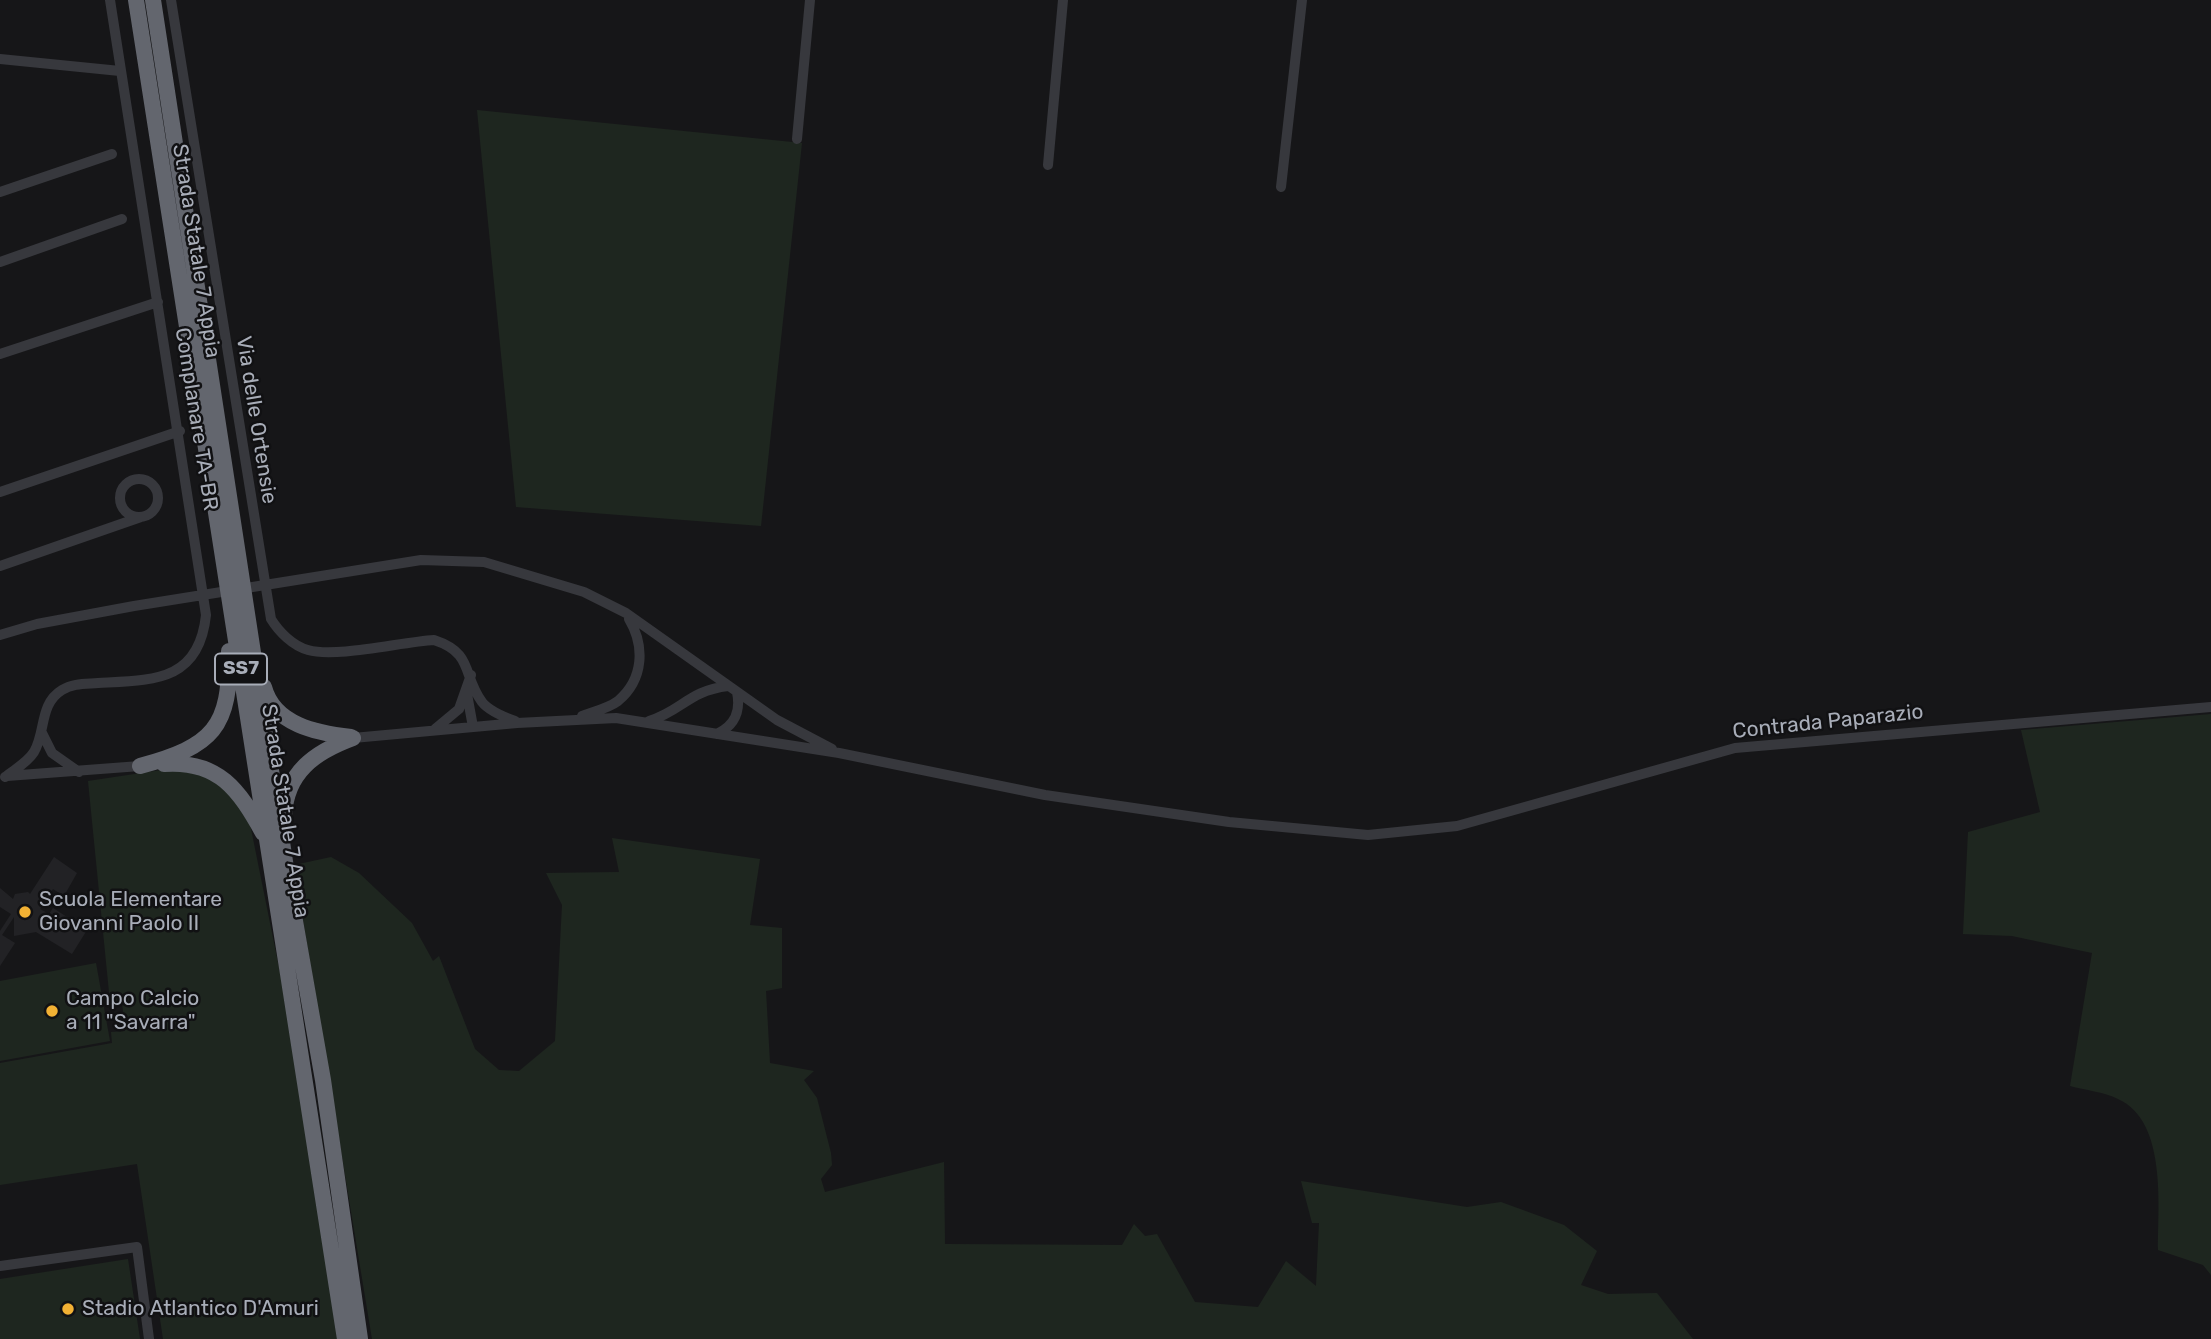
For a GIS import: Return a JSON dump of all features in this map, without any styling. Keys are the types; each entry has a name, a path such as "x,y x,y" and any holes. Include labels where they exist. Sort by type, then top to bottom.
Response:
{"highway":[{"name":"Strada Statale 7 Appia","path":"135,0 345,1339"},
{"name":"Strada Statale 7 Appia","path":"153,0 288,881 323,1080 360,1339"},
{"path":"140,765 194,747 209,735 220,719 230,684 230,607"},
{"path":"251,636 266,695 278,712 297,725 321,733 353,738"},
{"path":"288,881 284,818 290,784 312,757 353,738"},
{"path":"140,765 194,765 229,782 243,798 269,844"}],"street":[{"name":"Complanare TA-BR","path":"42,747 47,707 62,690 76,684 161,678 188,662 199,646 206,615 180,431 110,0"},
{"name":"Via delle Ortensie","path":"171,0 271,619 278,630 308,650 332,651 434,640 455,650 464,660 471,675 472,693"},
{"path":"797,138 810,0"},
{"path":"1048,165 1063,0"},
{"path":"1281,187 1302,0"},
{"path":"0,59 120,71"},
{"path":"0,192 111,154"},
{"path":"0,262 122,219"},
{"path":"0,354 158,302"},
{"path":"0,492 180,431"},
{"path":"0,566 141,517"},
{"path":"0,635 37,624 134,606 421,560 484,562 584,592 626,613 777,720 839,753"},
{"path":"576,719 616,702 631,688 639,668 641,648 626,613"},
{"path":"644,722 666,716 692,695 732,689"},
{"path":"717,734 734,722 739,702 732,689"},
{"path":"472,693 484,704 517,723"},
{"path":"433,731 459,709 472,693"},
{"path":"472,693 473,727"},
{"name":"Contrada Paparazio","path":"839,753 1045,795 1229,822 1368,835 1457,826 1735,748 2211,707"},
{"path":"353,738 576,719 644,722 839,753"},
{"path":"42,747 79,772"},
{"path":"42,747 44,774"},
{"path":"3,777 42,747"},
{"path":"3,777 140,765"},
{"path":"0,1266 137,1247 149,1339"}],"shaded area":[{"path":"477,110 802,143 761,526 516,507"},
{"path":"2211,714 2211,1275 2203,1265 2158,1250 2156,1166 2145,1126 2134,1110 2113,1097 2070,1086 2092,953 2012,936 1963,934 1968,832 2040,812 2021,730"},
{"path":"181,767 223,782 248,814 294,1042 340,1339 163,1339 137,1164 0,1185 0,1063 112,1043 111,1032 125,1031 122,1002 110,1002 88,781"},
{"path":"612,838 760,859 750,925 782,928 782,988 766,991 770,1063 814,1071 804,1080 817,1098 831,1153 832,1165 821,1179 825,1192 944,1162 945,1244 1122,1245 1134,1224 1145,1236 1157,1234 1195,1302 1258,1307 1286,1261 1316,1286 1319,1223 1312,1223 1301,1181 1467,1207 1501,1202 1564,1225 1597,1251 1581,1285 1608,1294 1657,1293 1693,1339 372,1339 294,865 331,857 359,873 412,923 433,961 439,956 475,1049 499,1070 519,1071 555,1041 562,905 546,873 619,872"},
{"name":"Scuola Elementare Giovanni Paolo II","path":"54,857 77,873 64,896 53,889 40,909 49,914 53,908 87,930 72,954 36,932 14,936 14,917 2,935 15,943 0,966 0,931 11,914 0,907 0,888 13,899 15,894 30,894"},
{"name":"Campo Calcio a 11 \"Savarra\"","path":"96,963 110,1041 0,1061 0,981"},
{"name":"Stadio Atlantico D'Amuri","path":"128,1259 140,1339 0,1339 0,1279"}],"place":[{"name":"Scuola Elementare Giovanni Paolo II","path":"25,912"},
{"name":"Campo Calcio a 11 \"Savarra\"","path":"52,1011"},
{"name":"Stadio Atlantico D'Amuri","path":"68,1309"}]}
